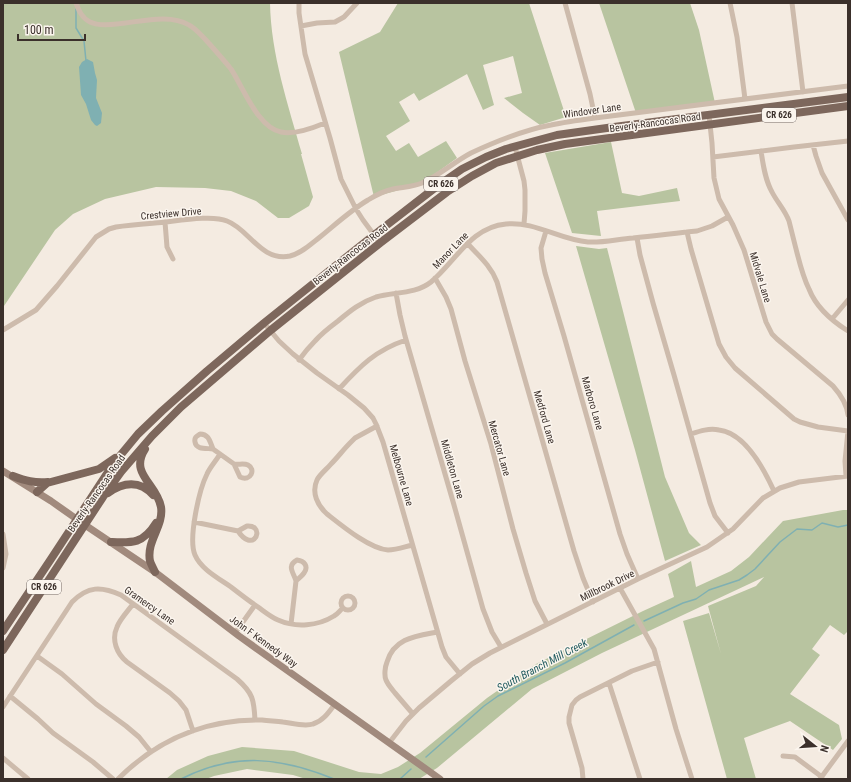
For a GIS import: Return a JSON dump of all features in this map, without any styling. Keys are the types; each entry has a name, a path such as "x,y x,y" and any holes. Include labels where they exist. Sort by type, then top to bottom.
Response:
{"main road":[{"name":"Beverly-Rancocas Road","path":"3,631 114,463 138,434 207,371 264,323 436,186 462,169 486,157 557,135 848,97"},
{"path":"790,114 800,107 825,104 833,99"},
{"name":"Beverly-Rancocas Road","path":"3,650 103,497 121,472 152,436 181,407 271,330 380,242 447,192 496,163 537,150 565,144 848,106"},
{"path":"152,436 141,455 140,469 159,499 161,507 160,523 151,545 150,553 150,560 155,572"},
{"path":"37,492 44,486 53,482 98,469 122,453"},
{"path":"13,476 36,483 53,482"},
{"path":"103,497 114,488 121,485 134,484 147,489 156,500 158,508 156,524 146,536 128,543 111,542"}],"street":[{"path":"76,3 80,13 85,18 98,25 113,25 166,19 181,21 195,29 231,70 252,105 271,128 288,133 325,123"},
{"path":"299,3 299,13 307,61 341,180 356,209 380,242"},
{"path":"301,26 335,22 344,17 356,3"},
{"path":"565,3 590,94 595,118"},
{"path":"730,3 737,37 745,99"},
{"path":"792,3 803,92"},
{"name":"Windover Lane","path":"356,209 384,192 398,188 411,187 424,182 470,154 492,143 516,134 554,124 848,86"},
{"path":"832,88 833,99"},
{"name":"Midvale Lane","path":"709,115 715,185 719,199 744,250 763,315 769,328 777,339 833,386 845,403 848,415"},
{"path":"554,124 557,135"},
{"path":"713,157 848,141"},
{"path":"813,144 822,173 848,220"},
{"path":"515,147 525,190 524,224"},
{"path":"761,151 769,185 789,223 808,289 816,302 832,319 848,331"},
{"name":"Crestview Drive","path":"3,330 36,310 96,237 109,229 123,226 212,218 226,220 233,224 265,251 285,257 292,256 304,250 356,209"},
{"name":"Manor Lane","path":"300,360 315,340 355,307 368,300 418,288 430,282 467,243 480,233 492,227 504,224 524,224 573,240 603,242 687,232 707,228 728,217"},
{"path":"165,222 167,247 173,260"},
{"name":"Marboro Lane","path":"546,231 541,248 545,273 620,534 638,579"},
{"path":"687,232 722,350 730,362 788,414 800,422 831,430 848,431 845,461 847,476"},
{"path":"637,238 653,304 712,510 718,521 728,533"},
{"name":"Medford Lane","path":"467,243 488,264 497,282 574,551 593,602"},
{"name":"Mercator Lane","path":"435,278 451,309 465,361 491,444 513,529 534,601 546,624"},
{"name":"Middleton Lane","path":"396,293 401,322 482,609 492,632 501,647"},
{"path":"832,319 848,300"},
{"name":"Melbourne Lane","path":"264,323 283,345 300,360 364,408 373,418 383,442 443,652 460,674"},
{"path":"340,389 360,367 374,355 406,340"},
{"path":"377,426 355,438 320,476 315,489 316,500 326,514 374,547 392,550 412,545"},
{"path":"691,434 713,429 725,431 731,434 747,447 756,457 768,477 774,491"},
{"path":"213,449 234,464"},
{"path":"220,454 210,468 200,492 192,542 194,554 197,559 210,572 255,605 274,618 291,624 307,625 319,623 336,615 343,608"},
{"name":"John F Kennedy Way","path":"3,471 51,501 155,572 235,633 440,779"},
{"name":"Millbrook Drive","path":"389,743 413,714 440,690 478,660 546,624 707,547 728,533 763,498 774,491 800,482 847,476"},
{"path":"194,522 238,531"},
{"path":"3,534 6,554 3,568"},
{"path":"291,624 296,581"},
{"path":"620,588 650,642 658,662 676,729 692,779"},
{"name":"Gramercy Lane","path":"3,707 72,602 79,595 85,592 102,589 121,595 227,671 241,683 252,696 255,720"},
{"path":"133,604 116,629 114,638 116,648 122,658 179,701 186,710 193,731"},
{"path":"235,633 255,605"},
{"path":"413,714 386,680 385,675 388,660 394,648 402,642 417,636 437,632"},
{"path":"37,656 62,674 96,704 139,736 151,752"},
{"path":"583,779 582,768 569,723 572,705 580,697 632,671 658,662"},
{"path":"609,683 640,779"},
{"path":"10,696 38,718 53,733 93,762 113,779"},
{"path":"118,779 151,752 166,742 193,731 229,722 255,720 310,725 325,717 335,704"},
{"path":"784,756 795,757 821,778 848,741"},
{"path":"3,758 28,779"}],"green space":[{"path":"3,3 270,3 273,42 281,79 313,197 309,206 289,218 278,218 256,201 231,191 205,188 156,187 105,199 73,214 55,230 3,306"},
{"path":"398,3 529,3 566,117 540,125 504,98 522,93 513,56 483,65 494,105 483,110 467,74 419,101 414,93 399,102 410,121 386,136 396,151 409,143 418,157 446,141 457,158 421,184 374,197 339,52 380,32"},
{"path":"599,3 690,3 699,30 715,103 636,113"},
{"path":"611,142 622,193 639,196 677,188 680,201 597,211 601,236 572,233 545,153"},
{"path":"576,246 599,249 607,248 665,477 689,533 701,545 665,561 635,450"},
{"path":"848,510 848,631 844,635 830,625 812,649 820,655 790,694 839,725 842,739 833,750 790,721 744,738 756,779 727,779 683,621 709,613 721,654 708,606 756,586 764,577 602,653 532,689 437,768 419,779 306,779 293,775 247,769 206,779 166,779 177,770 208,756 242,747 294,751 359,772 381,774 398,767 420,753 487,698 536,664 674,597 668,574 691,561 696,587 731,571 749,557 783,521"}],"water":[{"path":"87,59 93,62 97,80 96,98 102,113 101,123 97,126 91,120 86,104 81,95 79,67 82,62"}],"waterway":[{"path":"76,9 76,28 84,41 86,61"},
{"name":"South Branch Mill Creek","path":"644,621 683,603 696,599 709,590 739,580 755,569 780,542 797,529 812,530 822,523 838,527 848,525"},
{"name":"South Branch Mill Creek","path":"426,757 484,706 498,696 565,663 634,625"},
{"name":"South Branch Mill Creek","path":"181,779 201,770 238,761 276,762 295,766 334,779"},
{"name":"South Branch Mill Creek","path":"400,779 411,769"}]}
